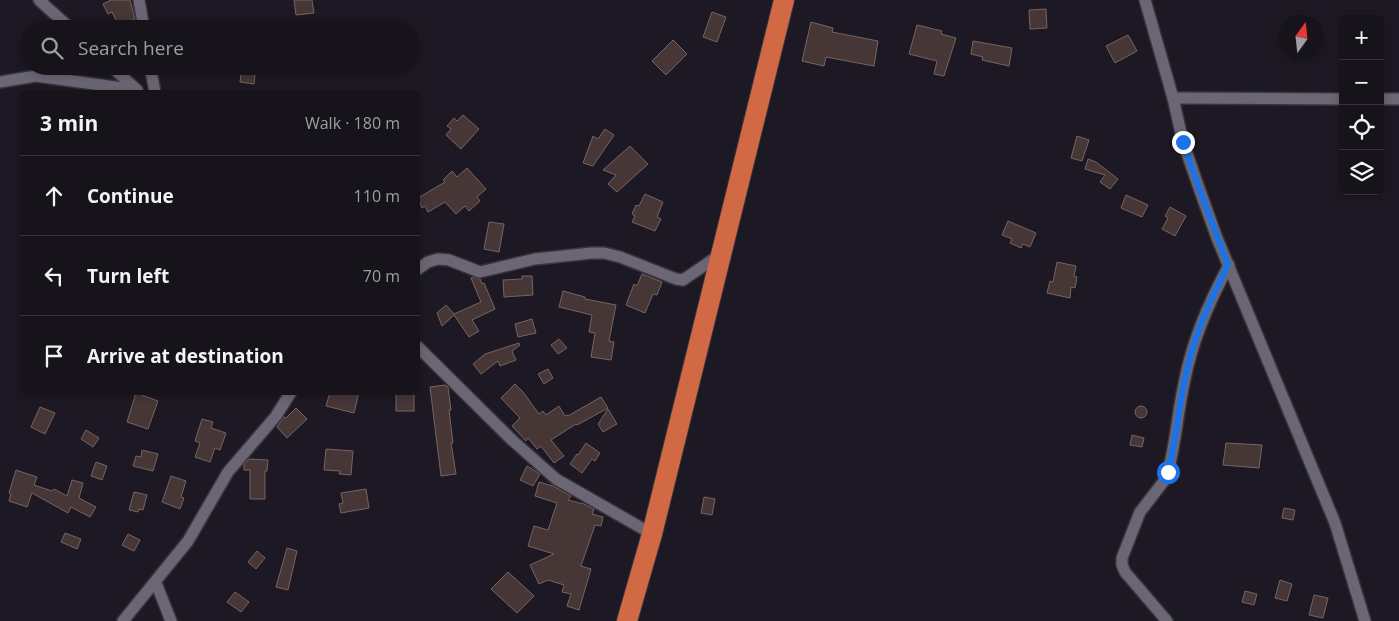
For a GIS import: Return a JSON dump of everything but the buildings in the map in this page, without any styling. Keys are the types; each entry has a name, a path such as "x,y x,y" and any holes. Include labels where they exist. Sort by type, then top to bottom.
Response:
{"highway":[{"path":"627,621 652,534 784,0"}],"street":[{"path":"39,0 60,20"},
{"path":"139,0 142,20"},
{"path":"1145,0 1173,98 1183,142 1199,188 1228,265 1335,523 1365,621"},
{"path":"121,75 137,90"},
{"path":"152,75 155,90"},
{"path":"0,82 36,76 131,90"},
{"path":"1173,98 1339,99"},
{"path":"1384,99 1399,99"},
{"path":"420,268 428,262 438,259 450,260 480,272 535,259 604,253 683,280 721,254"},
{"path":"1167,621 1125,572 1122,558 1140,512 1164,481 1168,472 1185,377 1199,326 1228,265"},
{"path":"420,348 512,440 556,479 652,534"},
{"path":"123,621 156,583 196,529 228,472 276,416 289,395"},
{"path":"156,583 171,621"}],"route":[{"path":"1168,472 1185,377 1199,326 1228,265 1183,142"}]}
